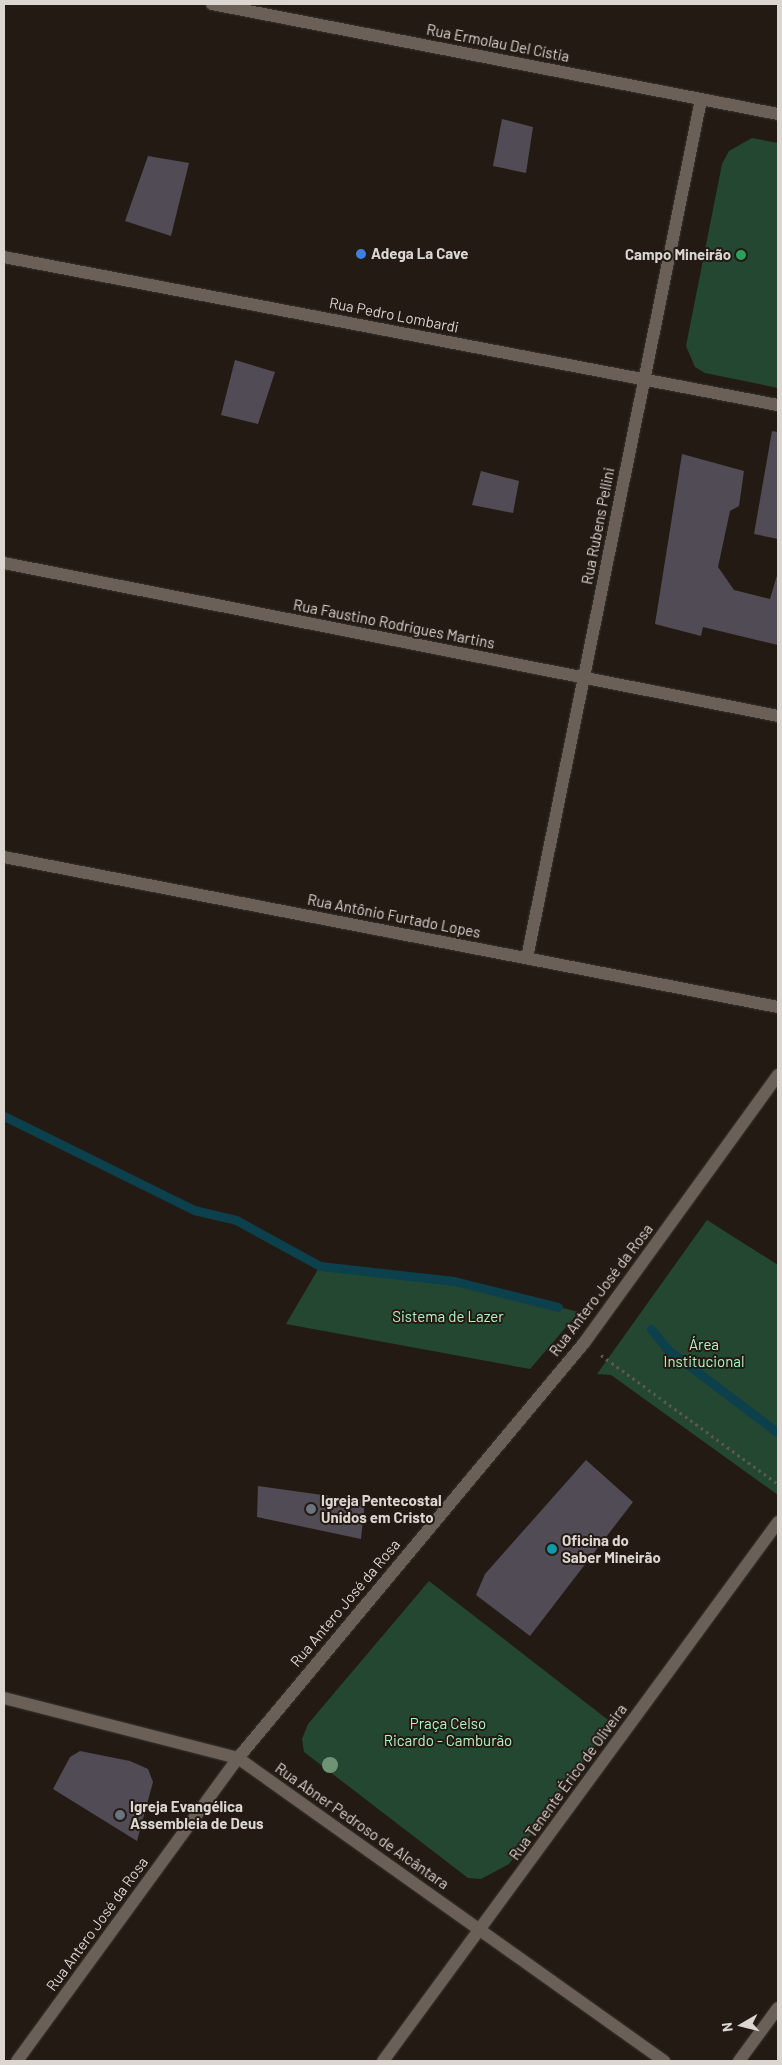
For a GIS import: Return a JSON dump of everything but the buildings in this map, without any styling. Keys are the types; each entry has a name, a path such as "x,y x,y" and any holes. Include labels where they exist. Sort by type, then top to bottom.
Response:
{"street":[{"name":"Rua Ermolau Del Cístia","path":"212,4 778,114"},
{"name":"Rua Rubens Pellini","path":"527,958 700,100"},
{"name":"Rua Pedro Lombardi","path":"4,257 778,405"},
{"name":"Rua Faustino Rodrigues Martins","path":"4,563 778,716"},
{"name":"Rua Antônio Furtado Lopes","path":"4,856 778,1007"},
{"name":"Rua Antero José da Rosa","path":"17,2061 238,1758 584,1343 778,1076"},
{"name":"Rua Tenente Érico de Oliveira","path":"383,2061 778,1522"},
{"name":"Rua Abner Pedroso de Alcântara","path":"4,1698 238,1758 664,2061"},
{"path":"739,2061 778,2008"}],"path":[{"path":"584,1343 778,1484"}],"green space":[{"name":"Campo Mineirão","path":"752,138 778,143 778,388 705,373 695,367 686,346 722,164 729,151"},
{"name":"Área Institucional","path":"707,1220 778,1265 778,1495 611,1375 597,1374"},
{"name":"Sistema de Lazer","path":"320,1266 454,1281 579,1312 530,1369 286,1324"},
{"name":"Praça Celso Ricardo - Camburão","path":"429,1581 612,1723 509,1864 481,1879 468,1878 304,1752 302,1739 308,1724"}],"waterway":[{"path":"4,1116 194,1210 236,1220 320,1266 454,1281 558,1307"},
{"path":"651,1329 667,1349 778,1433"}],"place":[{"name":"Adega La Cave","path":"361,254"},
{"name":"Campo Mineirão","path":"741,255"},
{"name":"Igreja Pentecostal Unidos em Cristo","path":"311,1509"},
{"name":"Oficina do Saber Mineirão","path":"552,1549"},
{"name":"Igreja Evangélica Assembleia de Deus","path":"120,1815"}]}
